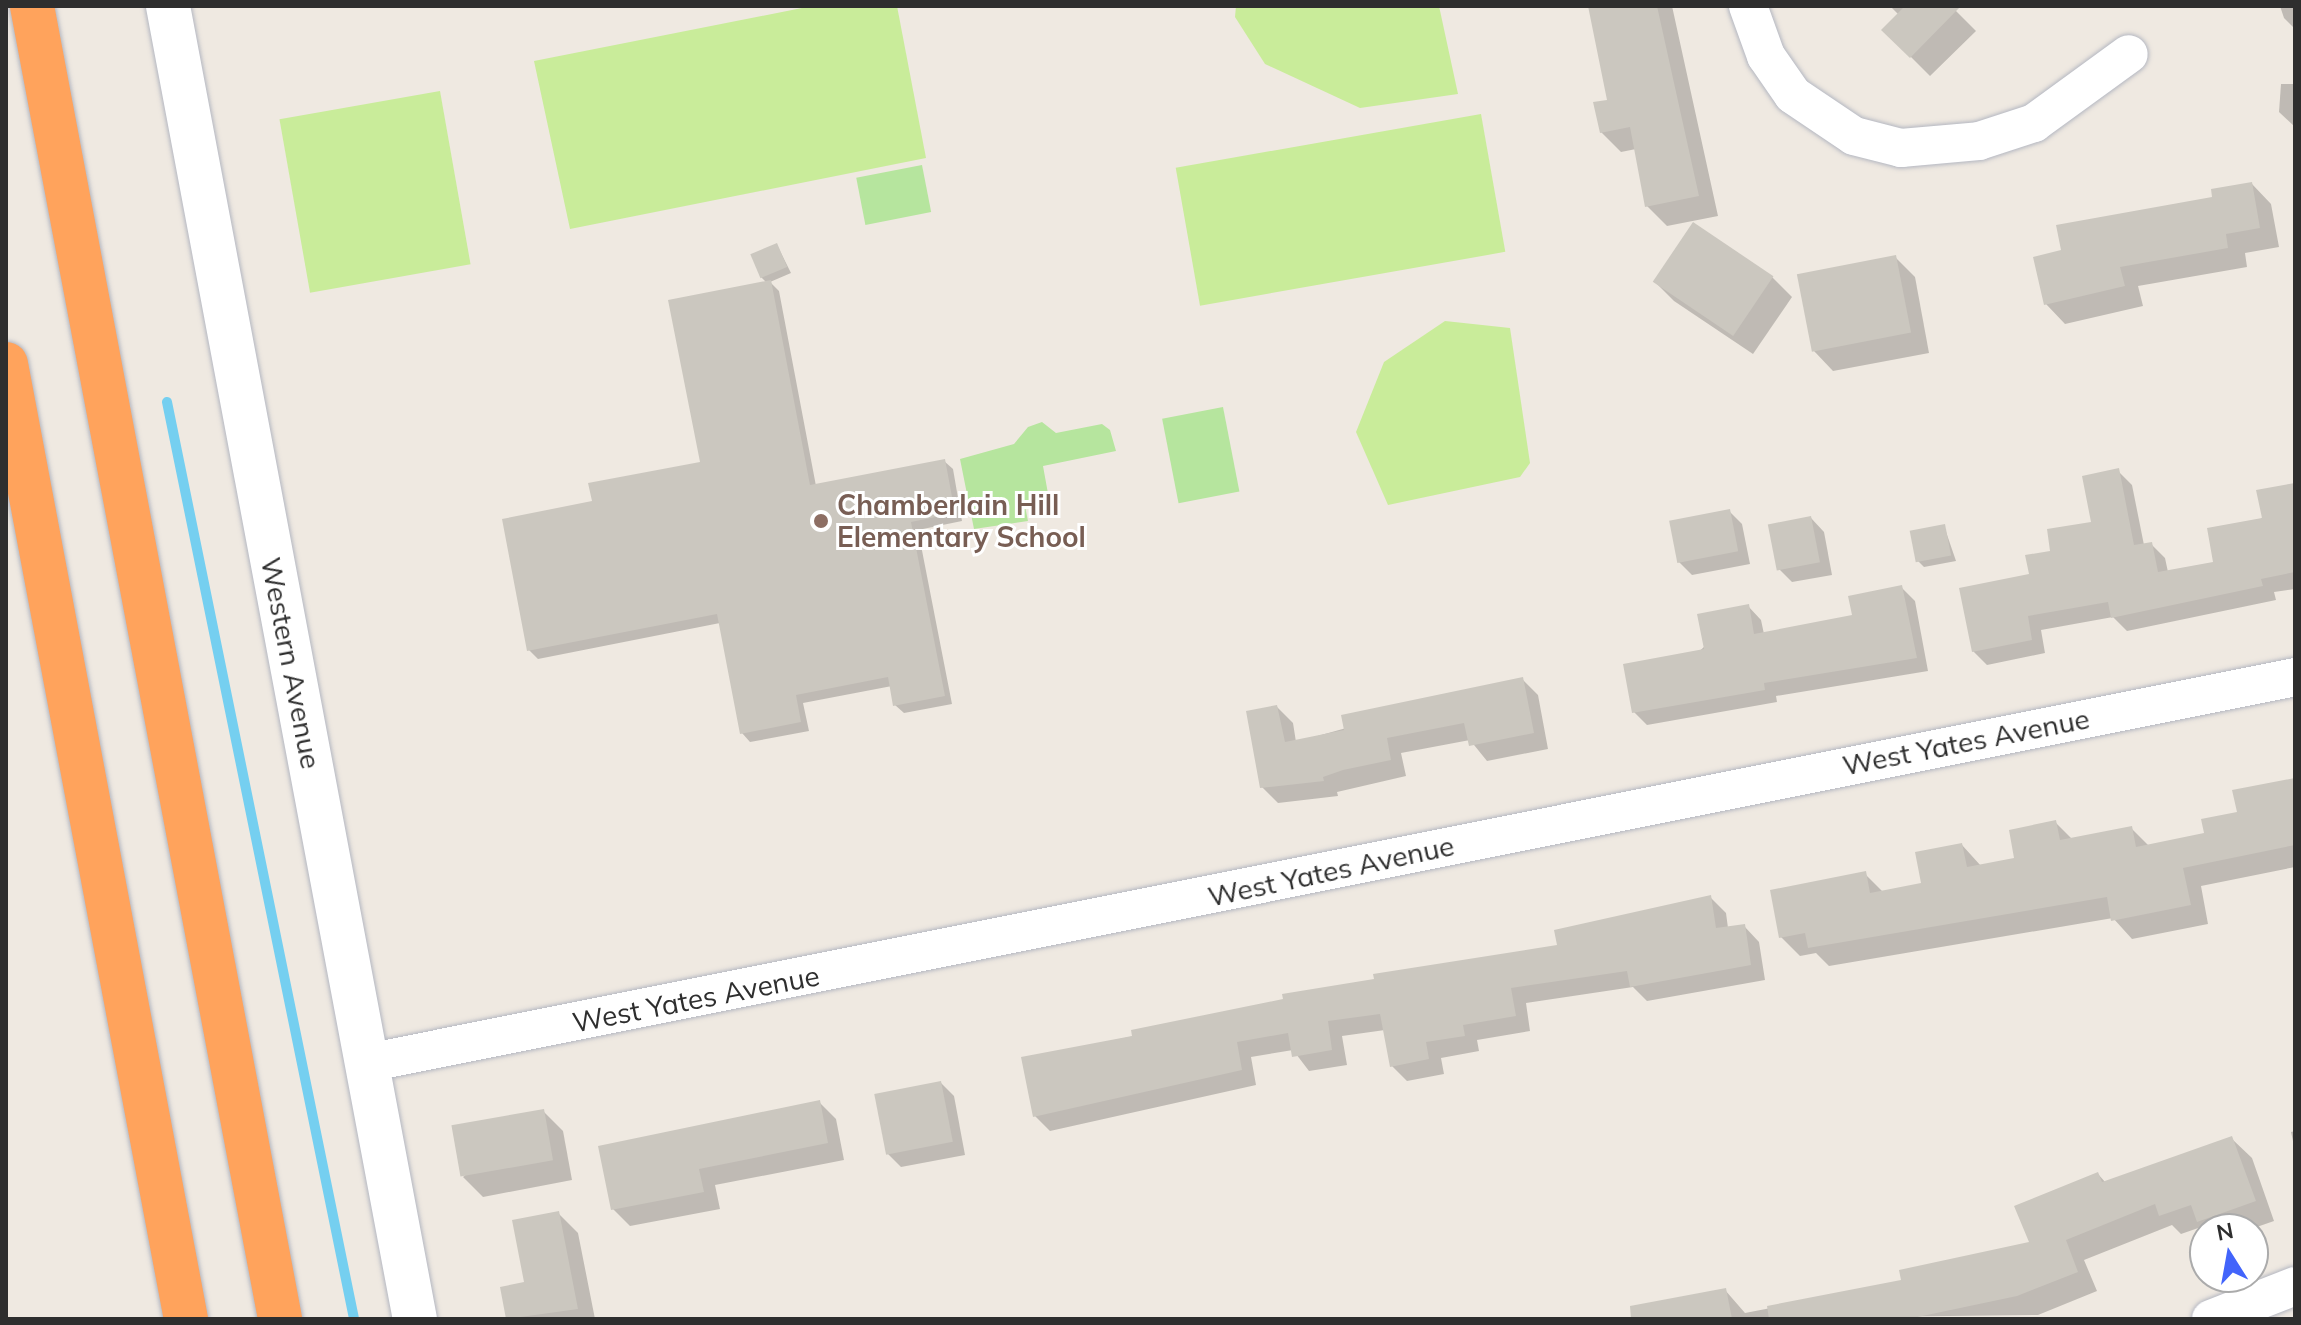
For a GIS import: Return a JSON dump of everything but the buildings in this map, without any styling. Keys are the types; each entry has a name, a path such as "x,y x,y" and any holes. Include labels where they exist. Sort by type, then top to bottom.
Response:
{"highway":[{"path":"32,6 280,1319"},
{"path":"6,364 186,1319"}],"street":[{"name":"Western Avenue","path":"168,6 415,1319"},
{"path":"1748,6 1766,56 1793,95 1854,136 1901,148 1979,141 2020,129 2068,102 2129,54"},
{"name":"West Yates Avenue","path":"367,1063 2295,677"},
{"path":"2211,1319 2295,1286"}],"green space":[{"path":"812,6 897,6 926,158 570,229 534,61"},
{"path":"1236,6 1439,6 1458,94 1360,108 1265,64 1235,17"},
{"path":"440,91 471,264 310,293 279,119"},
{"path":"1481,114 1505,252 1200,306 1176,168"},
{"path":"922,165 931,212 865,225 856,178"},
{"path":"1445,321 1510,328 1530,463 1520,477 1388,505 1356,432 1384,362"},
{"path":"1223,407 1239,491 1179,503 1162,419"},
{"path":"1042,422 1056,433 1102,424 1110,430 1116,451 1043,466 1049,499 1024,501 1028,521 974,529 960,459 1014,444 1028,427"}],"waterway":[{"path":"167,402 354,1319"}],"place":[{"name":"Chamberlain Hill Elementary School","path":"821,521"}]}
